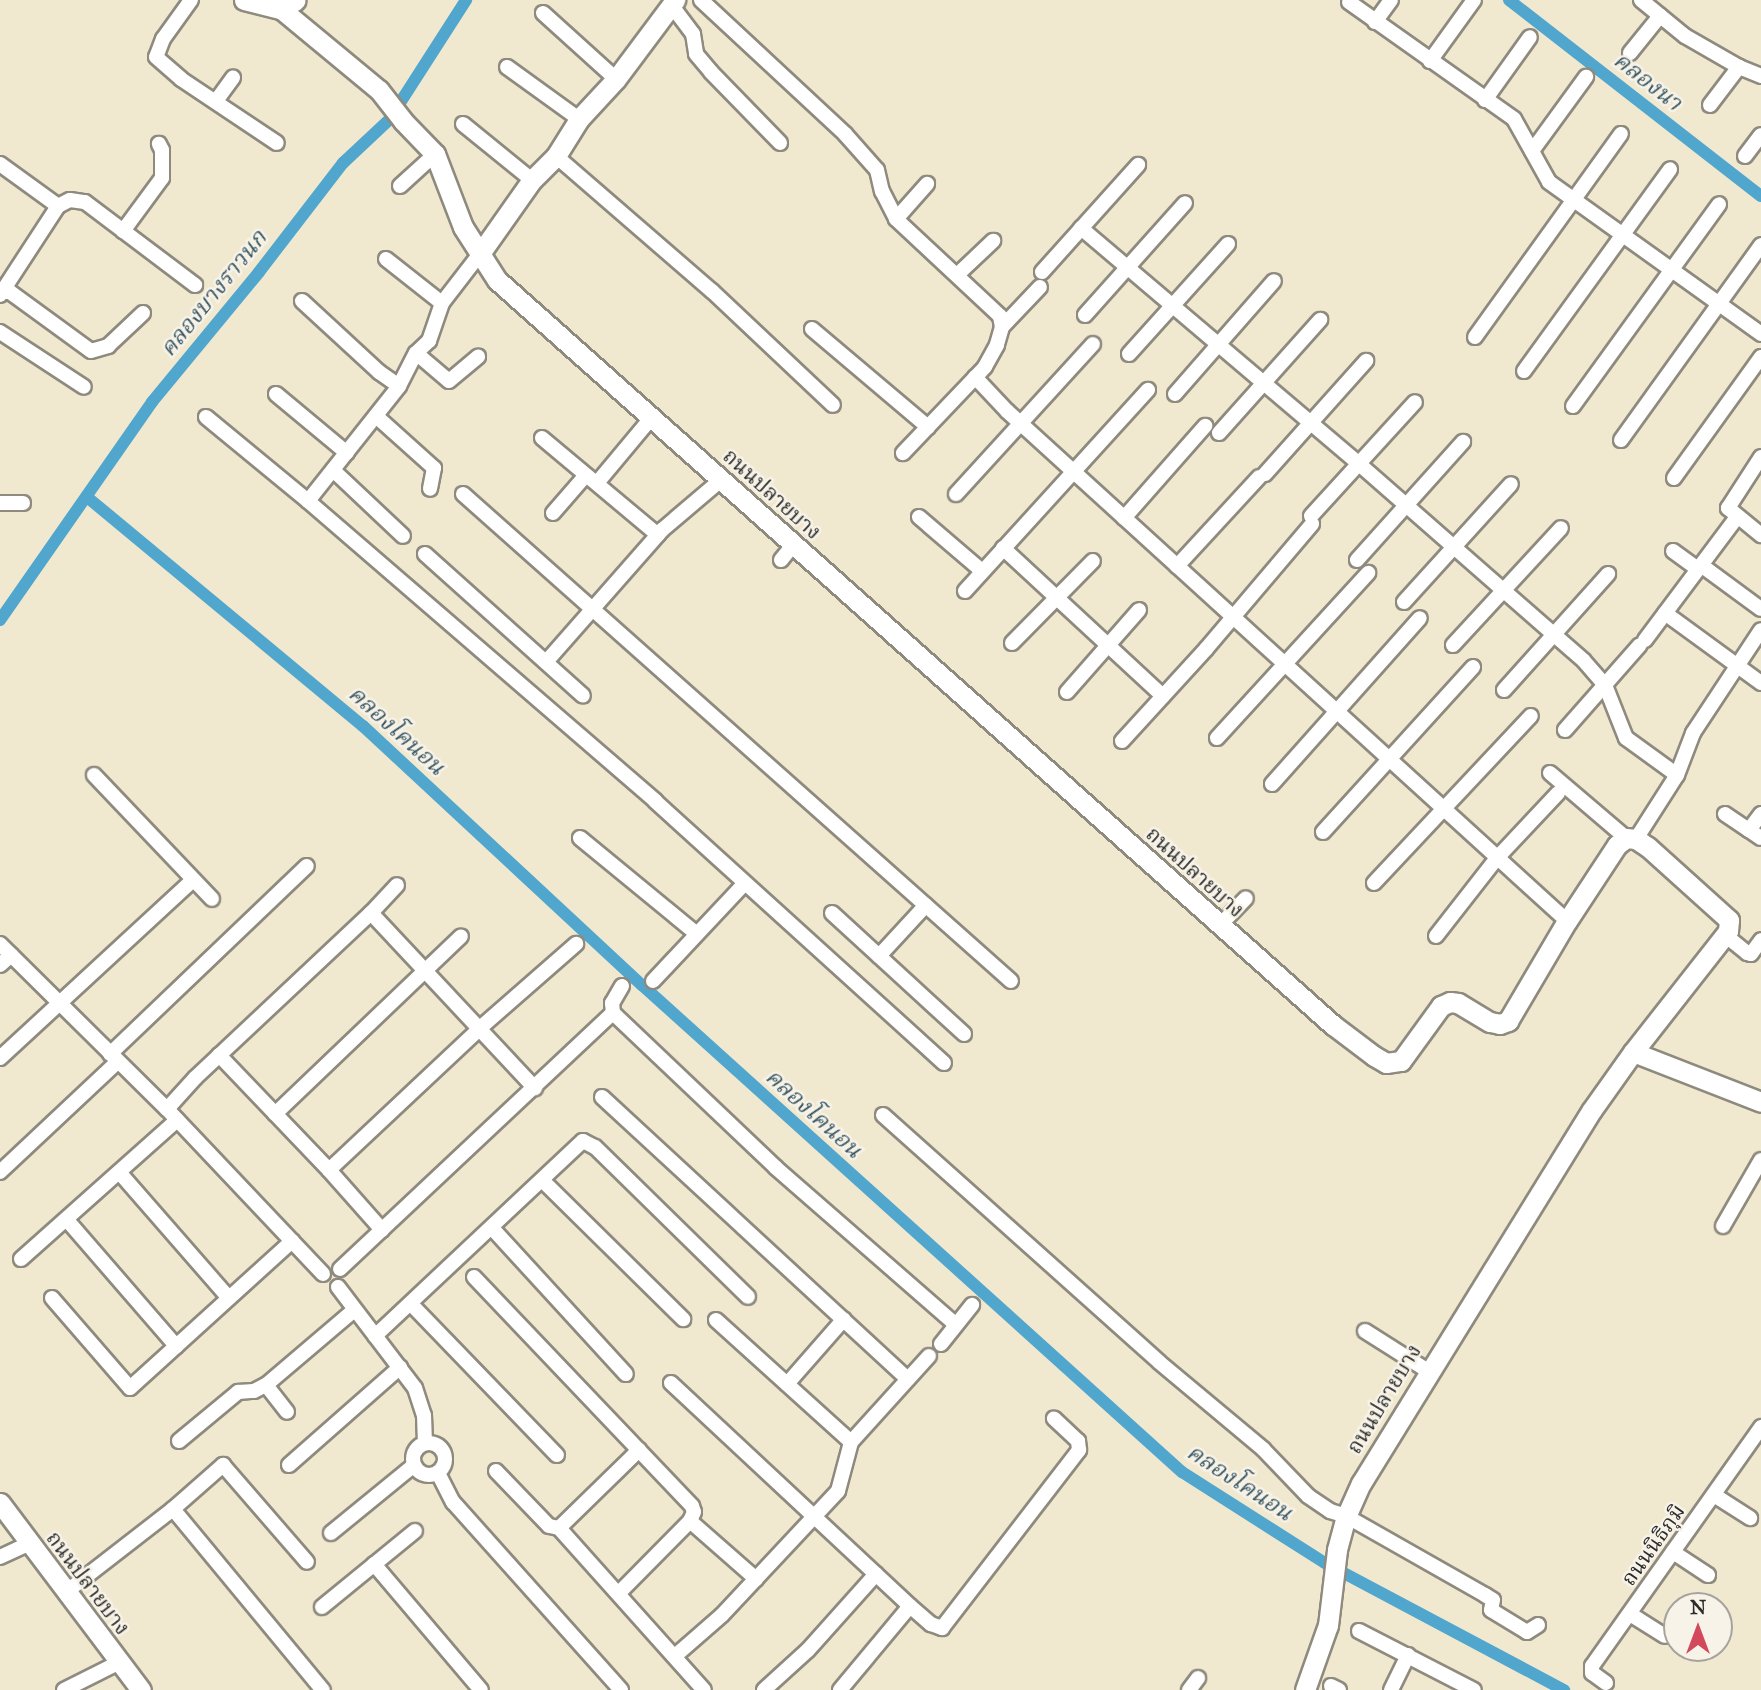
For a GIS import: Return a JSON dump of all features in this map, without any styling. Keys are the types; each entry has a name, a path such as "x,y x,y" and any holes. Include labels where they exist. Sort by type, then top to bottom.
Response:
{"street":[{"path":"191,0 163,39 156,57 181,79 276,143"},
{"path":"244,0 288,5"},
{"path":"701,0 845,134 877,170 882,191 896,219 1000,316 1002,327"},
{"path":"1375,22 1391,0"},
{"path":"1430,61 1474,0"},
{"path":"1641,0 1685,36 1739,67 1761,76"},
{"path":"1349,2 1514,119 1549,182 1761,334"},
{"path":"308,501 399,386 416,353 429,341 442,303 532,180 556,156 579,119 616,79 674,3 693,34 696,54 780,143"},
{"name":"ถนนปลายบาง","path":"288,5 379,90 402,121 435,154 463,227 498,280 1220,925 1333,1025 1374,1056 1394,1064 1401,1061 1441,1006 1450,1002 1458,1003 1490,1022 1500,1024 1508,1021 1567,921 1617,845 1631,838"},
{"path":"543,13 616,79"},
{"path":"1630,53 1660,16"},
{"path":"1485,100 1530,37"},
{"path":"507,67 579,119"},
{"path":"1710,105 1739,67"},
{"path":"1532,152 1586,77"},
{"path":"216,101 233,78"},
{"path":"463,124 532,180"},
{"path":"1475,337 1621,134"},
{"path":"1745,156 1761,135"},
{"path":"123,231 162,178 159,144"},
{"path":"400,186 435,154"},
{"path":"556,156 712,291 833,405"},
{"path":"0,164 58,206"},
{"path":"903,453 985,368 997,345 1002,327 1081,228 1138,165"},
{"path":"1524,371 1670,169"},
{"path":"896,219 927,184"},
{"path":"1,293 58,206 70,200 85,202 195,285"},
{"path":"1085,315 1185,203"},
{"path":"1573,406 1719,204"},
{"path":"1081,228 1358,463 1584,661 1605,685 1626,738 1677,775"},
{"path":"957,275 993,241"},
{"path":"1129,355 1228,244"},
{"path":"1621,440 1761,245"},
{"path":"386,259 442,303"},
{"path":"1175,394 1273,281"},
{"path":"1,293 10,292 91,351 108,346 143,313"},
{"path":"302,301 379,372 399,386"},
{"path":"1219,433 1320,320"},
{"path":"812,329 928,426"},
{"path":"0,332 84,387"},
{"path":"956,494 1093,344"},
{"path":"416,353 449,380 478,357"},
{"path":"1674,478 1761,357"},
{"path":"1178,566 1366,361"},
{"path":"975,377 1072,471 1567,921"},
{"path":"965,591 1148,390"},
{"path":"276,394 347,453"},
{"path":"1122,741 1232,616 1358,463 1415,402"},
{"path":"376,416 434,468 430,489"},
{"path":"206,417 308,501 745,883 944,1063"},
{"path":"553,513 592,479 652,417"},
{"path":"1124,518 1205,426"},
{"path":"542,438 658,535"},
{"path":"1357,560 1462,442"},
{"path":"1760,460 1728,505 1729,511 1761,535"},
{"path":"333,470 403,536"},
{"path":"546,662 658,535 722,479"},
{"path":"1404,602 1511,484"},
{"path":"463,494 1011,981"},
{"path":"0,503 23,503"},
{"path":"919,517 982,571"},
{"path":"1565,730 1643,642 1737,517"},
{"path":"1452,645 1561,528"},
{"path":"781,560 794,544"},
{"path":"1003,548 1163,696"},
{"path":"1673,551 1761,609"},
{"path":"425,554 583,696"},
{"path":"1012,643 1093,561"},
{"path":"1217,738 1368,573"},
{"path":"1504,690 1608,574"},
{"path":"1067,692 1139,610"},
{"path":"1665,613 1761,683"},
{"path":"1272,784 1420,618"},
{"path":"1631,838 1677,775 1693,733 1761,630"},
{"path":"1323,832 1472,667"},
{"path":"1374,883 1531,716"},
{"path":"1550,773 1726,916 1730,924 1725,935 1751,954 1761,940"},
{"path":"94,775 212,899"},
{"path":"1436,936 1497,858 1558,793"},
{"path":"1725,814 1755,834 1761,814"},
{"path":"580,838 697,934"},
{"path":"0,1172 307,866"},
{"path":"0,1058 60,1006 192,881"},
{"path":"653,981 745,883"},
{"path":"21,1259 119,1172 172,1115 219,1055 371,913 397,885"},
{"path":"1220,925 1246,898"},
{"path":"879,956 926,905"},
{"path":"371,913 535,1088"},
{"path":"832,913 964,1034"},
{"name":"ถนนปลายบาง","path":"1305,1690 1328,1625 1337,1550 1346,1516 1361,1483 1427,1371 1583,1122 1633,1052 1725,935"},
{"path":"275,1114 461,936"},
{"path":"0,944 6,960 60,1006 172,1115 323,1274 326,1286 338,1287"},
{"path":"329,1170 480,1027 576,944"},
{"path":"622,986 612,1003 613,1013 775,1167 956,1325"},
{"path":"323,1274 328,1268 340,1269 613,1013"},
{"path":"1633,1052 1761,1102"},
{"path":"219,1055 329,1170 382,1230"},
{"path":"602,1097 908,1379"},
{"path":"883,1115 1159,1362 1263,1449 1308,1496 1489,1597 1491,1610 1527,1632 1538,1625"},
{"path":"375,1336 543,1181 577,1144 588,1142 748,1297"},
{"path":"1723,1226 1761,1160"},
{"path":"119,1172 229,1298"},
{"path":"543,1181 683,1319"},
{"path":"67,1220 176,1346"},
{"path":"492,1228 626,1374"},
{"path":"52,1298 130,1388 292,1241"},
{"path":"338,1287 343,1281 340,1269"},
{"path":"474,1277 692,1506 694,1512 690,1521 620,1592"},
{"path":"338,1287 415,1388 424,1415 425,1444"},
{"path":"411,1304 557,1455"},
{"path":"941,1344 972,1305"},
{"path":"179,1441 238,1392 254,1391 266,1385 354,1310"},
{"path":"787,1384 844,1319"},
{"path":"716,1320 851,1442"},
{"path":"1366,1331 1427,1371"},
{"path":"674,1656 722,1615 838,1491 851,1442 929,1356"},
{"path":"289,1465 400,1367"},
{"path":"671,1383 876,1574 938,1628 945,1628 950,1623 1079,1450 1078,1441 1054,1419"},
{"path":"266,1385 287,1412"},
{"name":"ถนนนิธิภุมิ","path":"1606,1683 1592,1673 1592,1666 1759,1433"},
{"path":"425,1444 436,1445 444,1453 444,1464 438,1472 427,1475 414,1465 414,1454 425,1444"},
{"path":"559,1528 639,1450"},
{"path":"66,1592 173,1509 223,1465 307,1562"},
{"path":"331,1533 414,1465"},
{"path":"496,1471 549,1526 559,1528 620,1592 704,1690"},
{"path":"438,1472 453,1502 621,1690"},
{"path":"1714,1494 1750,1518"},
{"name":"ถนนปลายบาง","path":"0,1503 6,1522 30,1543 141,1690"},
{"path":"173,1509 323,1690"},
{"path":"690,1521 755,1579"},
{"path":"322,1607 415,1531"},
{"path":"0,1557 30,1543"},
{"path":"1673,1552 1708,1575"},
{"path":"374,1564 481,1690"},
{"path":"764,1690 808,1650 876,1574"},
{"path":"840,1690 911,1606"},
{"path":"1630,1614 1663,1635"},
{"path":"1359,1631 1474,1690"},
{"path":"1391,1690 1408,1655"},
{"path":"64,1690 120,1662"},
{"path":"1189,1690 1198,1678"}],"waterway":[{"name":"คลองบางราวนก","path":"0,620 152,402 259,272 343,163 389,120 466,0"},
{"name":"คลองนา","path":"1509,0 1761,196"},
{"name":"คลองโคนอน","path":"87,497 363,726 642,985 1182,1472 1325,1563 1564,1690"}]}
